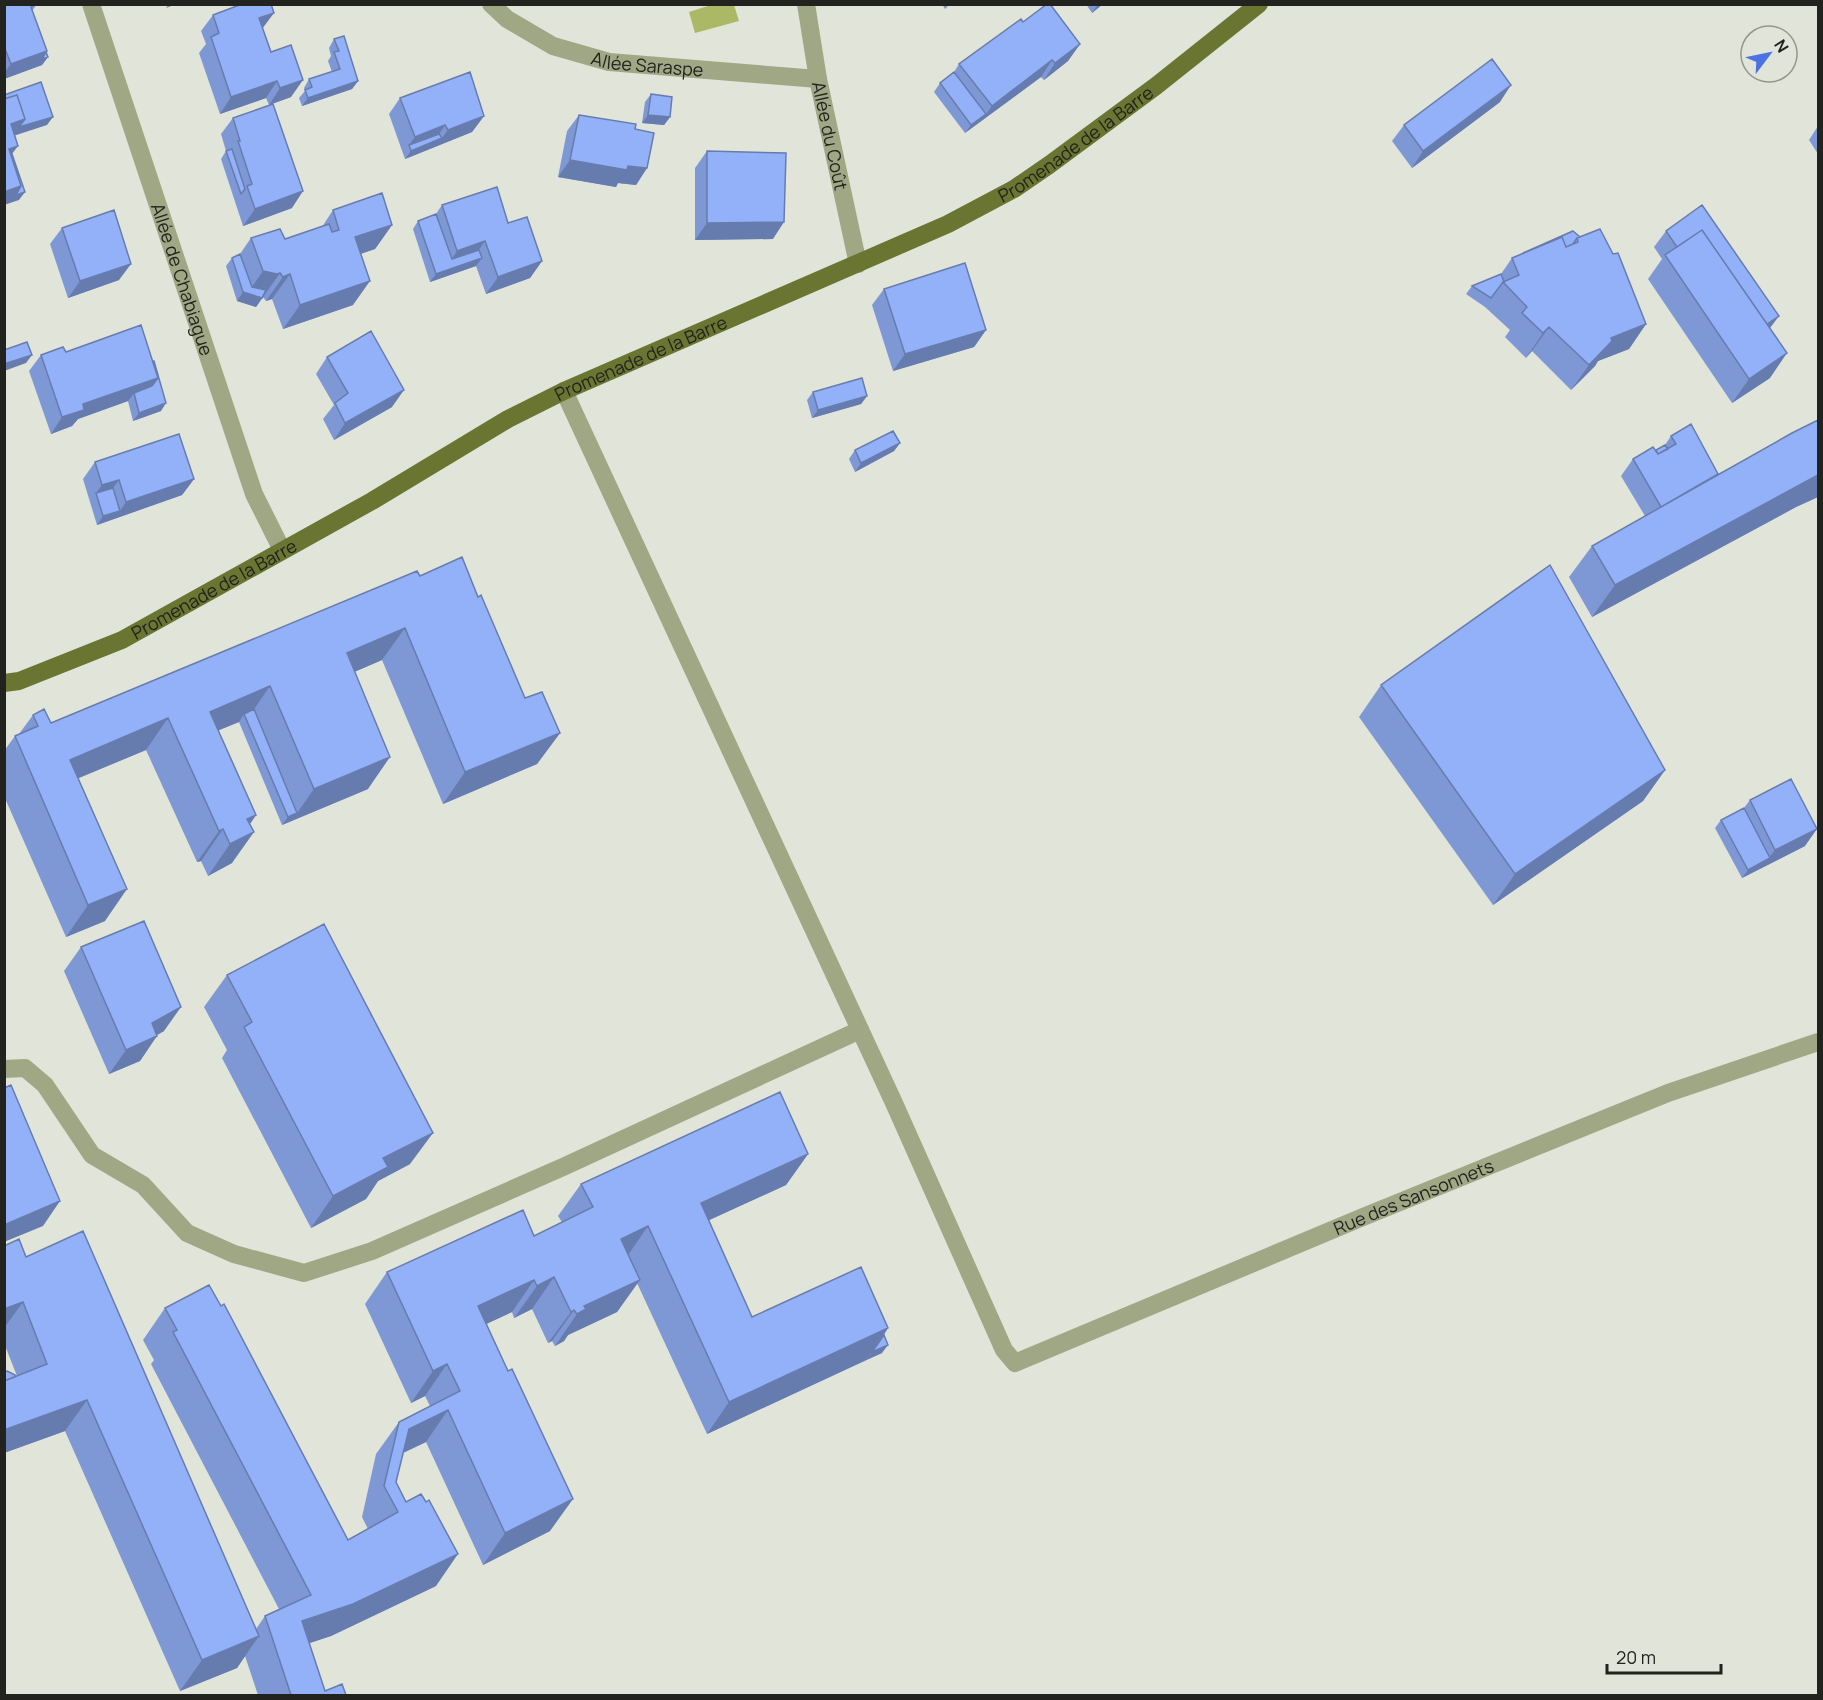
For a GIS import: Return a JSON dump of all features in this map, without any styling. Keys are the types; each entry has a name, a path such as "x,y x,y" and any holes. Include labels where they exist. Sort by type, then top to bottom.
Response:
{"main road":[{"name":"Promenade de la Barre","path":"4,683 19,681 122,640 372,501 507,419 564,391 948,224 1023,183 1156,86 1258,4"}],"street":[{"name":"Allée de Chabiague","path":"92,4 254,494 282,549"},
{"name":"Allée Saraspe","path":"491,4 507,19 553,46 609,62 818,79"},
{"name":"Allée du Coût","path":"806,4 818,79 858,264"},
{"path":"4,1069 25,1068 45,1085 92,1155 143,1185 187,1233 234,1254 304,1273 383,1246 563,1167 860,1030 564,391"},
{"name":"Rue des Sansonnets","path":"860,1030 1004,1350 1015,1363 1352,1221 1668,1093 1818,1042"}],"shaded area":[{"path":"714,4 734,5 739,21 695,33 689,12"}],"building":[{"path":"4,4 36,4 31,7 47,51 11,64 4,46"},
{"path":"242,4 271,4 274,13 259,18 271,52 291,45 303,80 280,88 277,81 231,97 211,37 219,33 213,15"},
{"path":"1050,4 1080,44 1055,63 1052,60 992,106 959,64 1021,19 1023,22"},
{"path":"344,36 358,81 308,98 305,90 312,87 309,79 340,69 334,52 339,51 334,39"},
{"path":"1492,59 1511,85 1423,151 1404,125"},
{"path":"470,72 484,116 448,130 445,125 415,137 400,98"},
{"path":"954,72 986,114 971,125 940,83"},
{"path":"41,82 53,117 19,127 25,119 17,95 4,99 4,95"},
{"path":"651,94 672,97 670,117 648,115"},
{"path":"17,95 25,119 11,124 18,146 9,149 21,186 4,192 4,99"},
{"path":"273,104 303,191 255,209 247,186 252,184 233,118"},
{"path":"579,115 636,124 635,129 654,133 647,168 628,166 627,170 570,160"},
{"path":"439,134 442,138 411,151 409,145"},
{"path":"232,149 245,189 241,194 226,151"},
{"path":"707,151 786,153 784,222 707,223"},
{"path":"11,154 25,192 16,195 21,186"},
{"path":"497,187 508,223 527,217 542,261 498,277 485,241 457,251 442,205"},
{"path":"382,193 392,225 355,237 370,281 300,305 290,274 283,277 280,273 263,271 251,238 280,229 285,239 329,224 332,232 339,230 333,210"},
{"path":"1702,205 1779,316 1767,324 1702,230 1677,247 1666,231"},
{"path":"114,210 131,264 80,281 62,228"},
{"path":"436,214 452,259 479,250 482,258 436,274 418,221"},
{"path":"1600,229 1613,254 1618,253 1646,324 1611,338 1612,341 1589,365 1549,327 1543,333 1522,313 1527,307 1503,282 1519,275 1512,258 1562,237 1566,247 1578,242 1577,238"},
{"path":"1702,230 1787,353 1749,379 1665,255"},
{"path":"1573,231 1580,237 1573,244 1566,247 1562,237 1523,253"},
{"path":"240,254 252,287 266,290 262,298 243,292 232,258"},
{"path":"965,263 986,330 905,354 884,289"},
{"path":"1501,274 1504,282 1491,298 1472,286"},
{"path":"141,325 158,378 83,404 84,410 62,417 41,355 63,347 66,352"},
{"path":"371,331 404,390 345,423 335,403 348,393 327,357"},
{"path":"27,342 32,355 4,364 4,350"},
{"path":"153,361 166,403 139,413 134,393 152,386 158,378"},
{"path":"862,378 867,396 818,410 813,392"},
{"path":"1818,420 1818,475 1615,585 1592,546"},
{"path":"1691,424 1718,474 1661,507 1633,459 1653,447 1658,454 1676,444 1671,436"},
{"path":"893,431 900,443 861,463 855,450"},
{"path":"179,434 194,479 126,502 119,480 102,485 95,462"},
{"path":"1665,445 1668,449 1658,454 1656,450"},
{"path":"113,488 120,511 103,516 96,493"},
{"path":"462,557 478,597 481,595 525,698 542,692 560,733 465,772 405,628 347,653 390,757 314,789 270,686 210,712 256,815 247,819 254,832 230,844 223,829 219,831 168,718 70,760 127,889 88,905 15,736 38,726 33,715 44,709 51,723 417,571 420,576"},
{"path":"1550,565 1665,770 1515,874 1381,685"},
{"path":"254,709 297,813 288,817 244,714"},
{"path":"1791,779 1817,829 1775,850 1750,800"},
{"path":"1744,808 1770,858 1748,870 1721,820"},
{"path":"144,921 181,1007 152,1023 157,1036 126,1050 81,947"},
{"path":"324,924 433,1133 383,1158 388,1167 333,1196 244,1027 252,1022 227,975"},
{"path":"11,1085 60,1201 4,1225 4,1088"},
{"path":"780,1092 808,1154 701,1203 752,1317 861,1267 888,1328 729,1402 648,1226 621,1239 640,1280 584,1306 586,1309 577,1314 574,1310 571,1312 554,1277 537,1286 534,1280 478,1306 508,1371 512,1369 573,1499 505,1533 448,1410 409,1429 396,1482 406,1502 421,1494 426,1502 429,1500 458,1554 353,1604 302,1621 325,1691 342,1684 346,1695 291,1695 265,1616 311,1595 173,1332 177,1330 165,1308 209,1285 221,1306 224,1304 348,1540 398,1512 384,1486 399,1422 460,1391 447,1364 433,1371 387,1272 523,1210 534,1236 593,1207 581,1184"},
{"path":"83,1231 259,1636 202,1660 87,1400 4,1430 4,1381 47,1364 23,1302 4,1309 4,1246 19,1239 26,1257"},
{"path":"884,1335 888,1345 872,1352"},
{"path":"7,1371 15,1377 4,1381 4,1373"}]}
